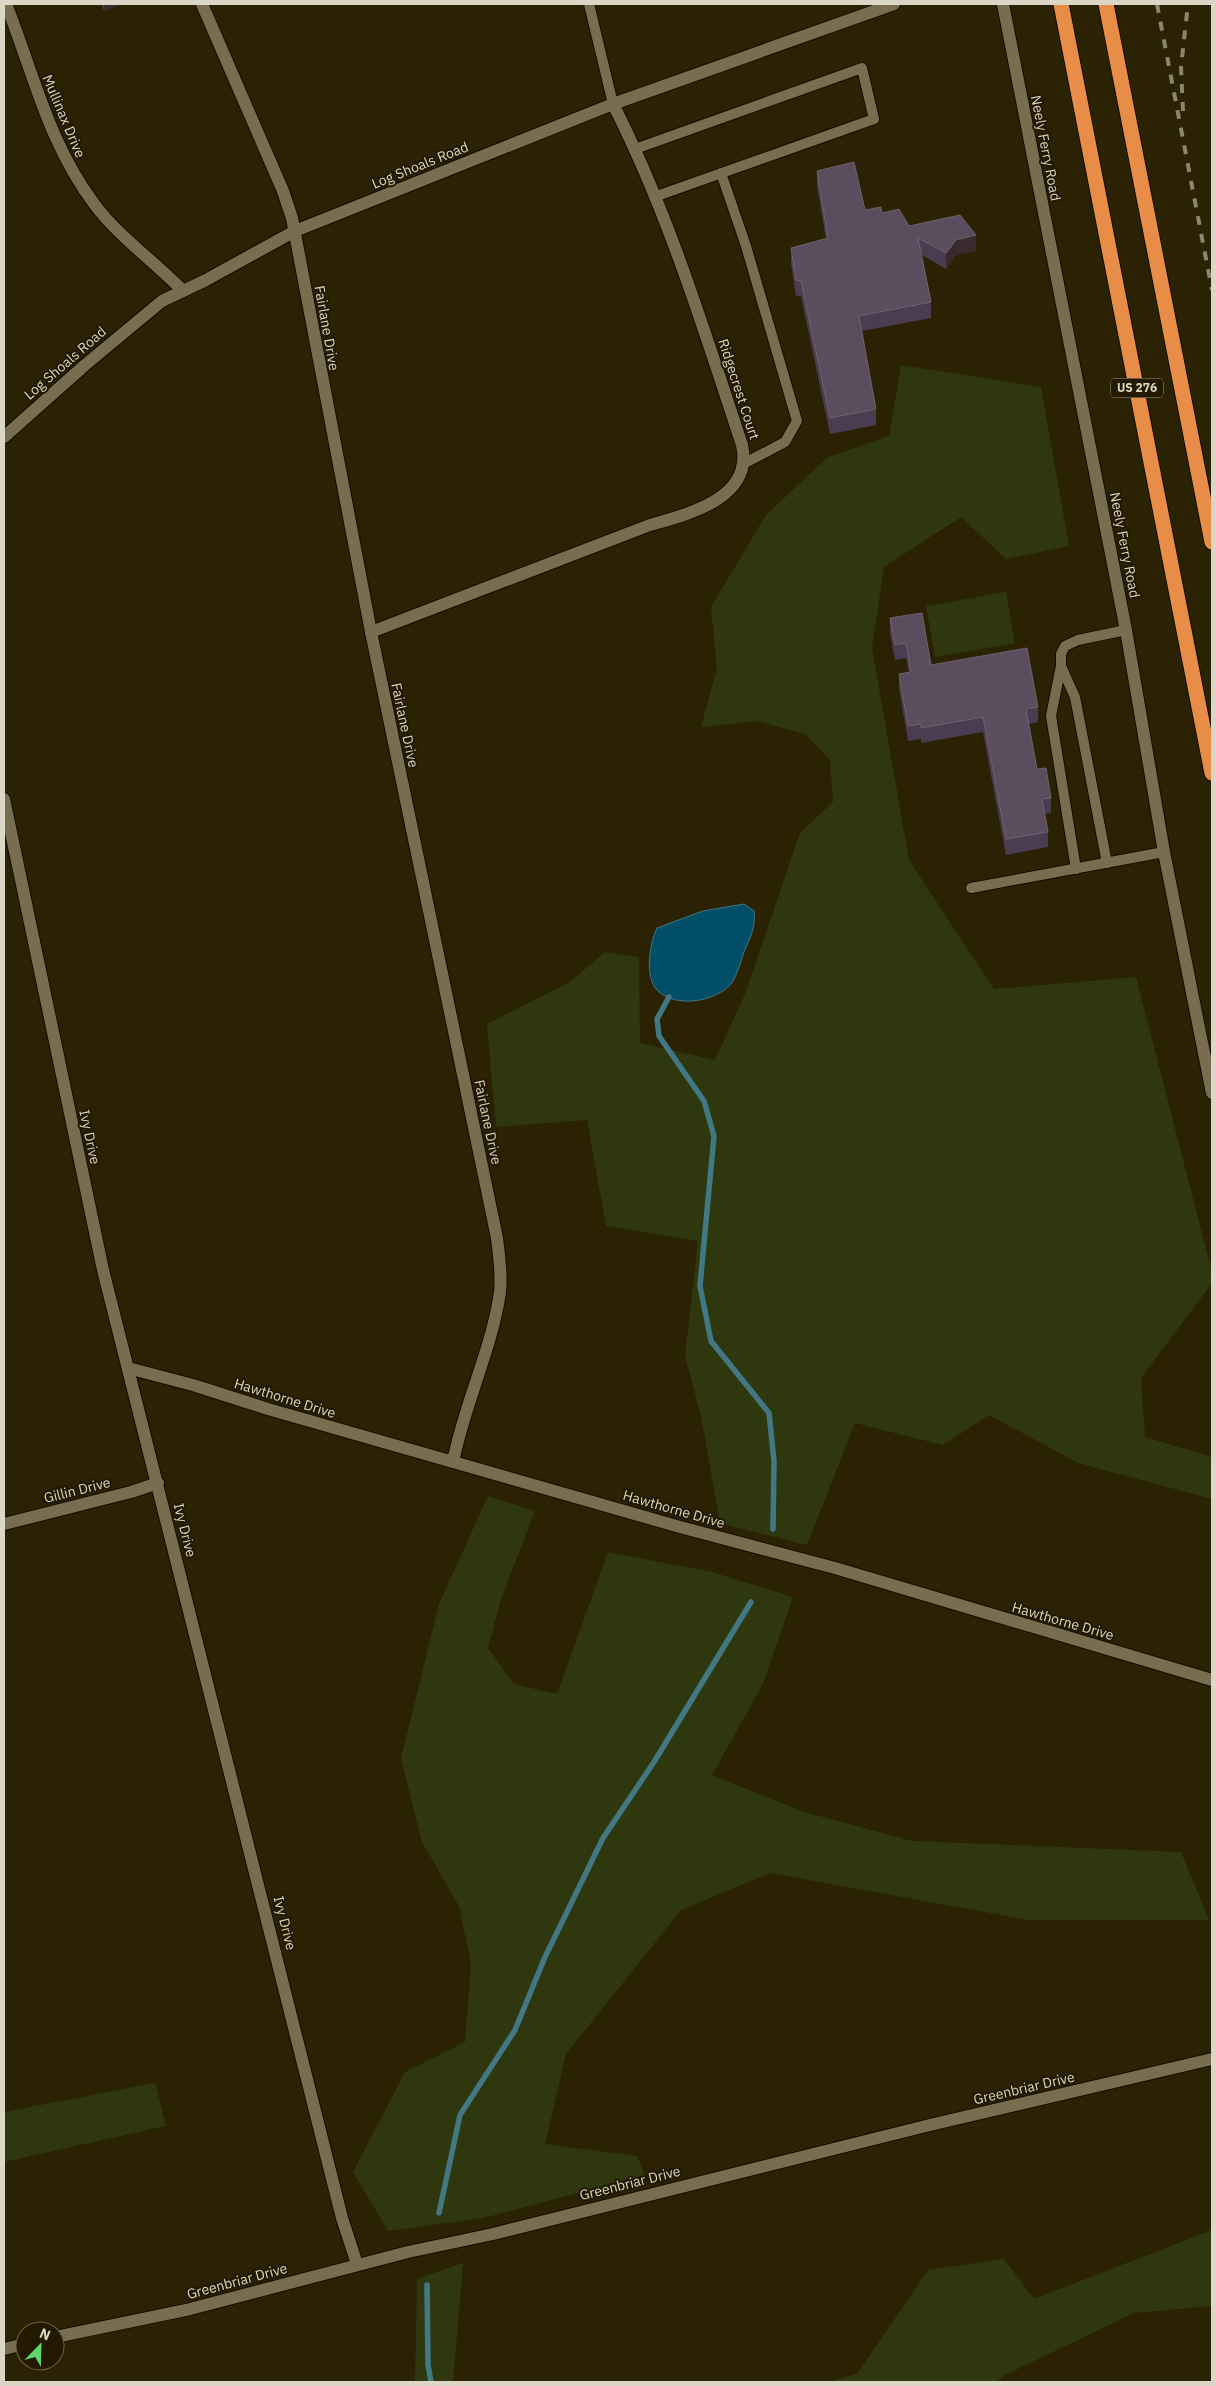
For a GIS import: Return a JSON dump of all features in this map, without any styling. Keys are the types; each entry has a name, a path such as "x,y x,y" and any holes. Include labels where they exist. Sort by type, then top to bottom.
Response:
{"highway":[{"name":"US 276","path":"1061,4 1212,773"},
{"name":"US 276","path":"1106,4 1212,542"}],"street":[{"name":"Mullinax Drive","path":"6,4 37,94 59,149 76,180 96,208 182,290"},
{"name":"Fairlane Drive","path":"202,4 283,191 295,232 370,632 500,1261 500,1290 496,1316 459,1432 453,1462"},
{"name":"Log Shoals Road","path":"4,437 149,311 182,290 206,280 295,232 613,104 894,4"},
{"name":"Neely Ferry Road","path":"1003,4 1126,630 1164,852 1212,1093"},
{"name":"Ridgecrest Court","path":"613,104 635,149 705,334 742,445 743,464"},
{"path":"370,632 650,525 685,515 721,498 729,492 737,481 743,464"},
{"name":"Ivy Drive","path":"4,799 87,1194 128,1368 342,2218 357,2264"},
{"name":"Hawthorne Drive","path":"128,1368 680,1527 835,1568 1212,1680"},
{"name":"Gillin Drive","path":"4,1524 131,1492 158,1483"},
{"name":"Greenbriar Drive","path":"65,2335 190,2308 357,2264 494,2234 930,2125 1212,2059"}],"lane":[{"path":"589,4 613,104"},
{"path":"635,149 862,68 874,118 654,197"},
{"path":"721,173 746,246 797,421 785,442 743,464"},
{"path":"1076,869 1051,716 1061,666 1061,654 1065,646 1078,640 1126,630"},
{"path":"1061,666 1075,697 1107,863"},
{"path":"971,888 1164,852"}],"green space":[{"path":"901,365 1041,387 1069,546 1006,559 961,517 884,567 872,648 909,860 994,989 1136,977 1212,1272 1212,1283 1141,1378 1145,1437 1212,1457 1212,1499 1078,1463 989,1415 943,1445 855,1423 807,1545 720,1523 701,1416 685,1356 698,1241 606,1226 587,1120 496,1127 487,1024 570,982 605,952 639,957 640,1043 715,1060 745,994 800,833 833,802 830,760 805,734 758,721 701,727 717,669 711,607 766,515 828,457 889,436"},
{"path":"1006,592 1015,643 935,657 926,606"},
{"path":"488,1496 535,1511 501,1599 488,1648 514,1684 557,1694 608,1552 712,1572 793,1597 763,1684 712,1775 801,1811 912,1841 1181,1852 1209,1920 1029,1920 770,1873 681,1910 566,2054 545,2144 637,2156 645,2175 484,2218 388,2231 353,2172 405,2072 465,2042 471,1964 459,1906 422,1842 401,1758 439,1604"},
{"path":"155,2083 166,2126 4,2162 4,2112"},
{"path":"1212,2230 1212,2306 1134,2313 1005,2375 996,2382 826,2382 857,2374 928,2270 1004,2259 1034,2299"},
{"path":"463,2263 453,2382 415,2382 417,2279"}],"water":[{"path":"744,904 754,911 753,927 733,981 726,988 718,994 696,1001 674,1000 657,990 653,984 649,968 650,951 657,928 703,911"}],"building":[{"path":"854,162 865,210 881,207 882,213 899,209 909,226 960,215 976,235 956,240 946,253 918,238 931,302 859,316 876,409 830,418 801,281 796,280 791,248 828,238 817,171"},
{"path":"922,613 931,665 1027,648 1038,707 1026,709 1037,769 1046,768 1051,798 1042,799 1048,832 1006,839 983,717 921,728 921,724 908,726 899,674 911,672 906,643 895,645 890,618"}],"waterway":[{"path":"669,997 657,1019 659,1036 704,1101 714,1136 700,1286 711,1341 769,1413 774,1461 773,1529"},
{"path":"439,2213 460,2115 515,2030 545,1957 603,1838 654,1762 751,1602"},
{"path":"427,2285 428,2365 431,2382"}],"railway":[{"path":"1157,4 1212,290"},
{"path":"1183,111 1181,67 1188,4"}]}
